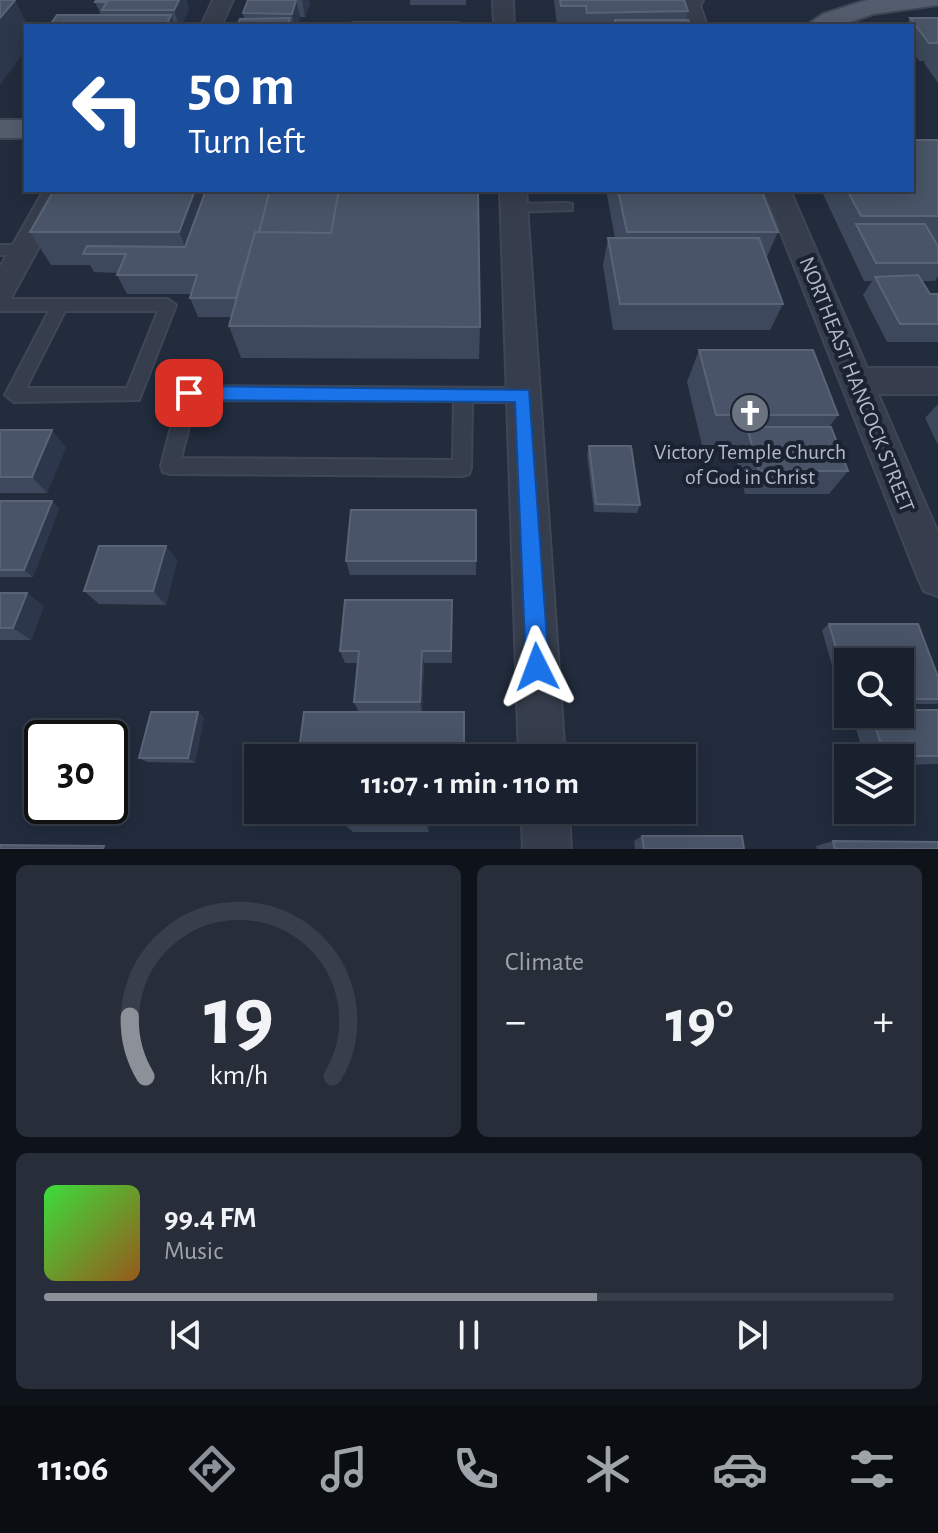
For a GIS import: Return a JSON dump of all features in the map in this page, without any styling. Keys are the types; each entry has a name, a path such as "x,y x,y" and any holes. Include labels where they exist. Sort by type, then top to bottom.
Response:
{"main road":[{"path":"823,24 837,16 880,4 928,0"},
{"path":"0,129 24,129"},
{"path":"0,146 24,146"}],"street":[{"path":"212,24 223,0"},
{"path":"503,0 504,24"},
{"path":"693,0 690,6 696,24"},
{"path":"0,293 12,250 56,192"},
{"name":"NORTHEAST HANCOCK STREET","path":"778,192 938,578"},
{"path":"513,199 541,744"},
{"path":"857,381 938,381"},
{"path":"546,824 547,849"}],"lane":[{"path":"513,199 567,207"},
{"path":"0,305 60,305 168,305 133,395 14,395 60,305"},
{"path":"463,394 462,468 170,466 189,393 463,394 523,395"}],"building":[{"path":"0,0 15,0 0,18"},
{"path":"96,0 179,0 174,10 102,10 107,2"},
{"path":"248,0 296,0 292,14 243,13"},
{"path":"560,0 684,0 688,11 587,13 586,6 561,6"},
{"path":"57,15 171,15 167,24 51,24"},
{"path":"290,18 288,24 238,24 240,19"},
{"path":"910,18 938,18 938,43 929,43"},
{"path":"615,20 688,20 690,24 616,24"},
{"path":"914,140 938,140 938,216 861,216 848,192 914,192"},
{"path":"53,192 194,192 179,232 30,232"},
{"path":"205,192 269,192 236,298 190,298 197,275 117,275 126,254 83,254 87,246 185,247"},
{"path":"269,192 339,192 331,233 259,232"},
{"path":"339,192 478,192 480,327 229,326 255,232 331,233"},
{"path":"618,192 762,192 778,232 627,232"},
{"path":"856,224 925,224 938,246 938,263 876,263"},
{"path":"608,238 759,238 783,304 620,304"},
{"path":"918,275 930,294 938,294 938,324 900,324 875,277"},
{"path":"699,350 813,350 838,415 716,415"},
{"path":"747,427 831,427 848,471 759,471"},
{"path":"0,430 52,430 32,477 0,477"},
{"path":"589,446 631,446 640,505 596,504"},
{"path":"0,501 52,501 24,570 0,570"},
{"path":"351,510 476,510 476,561 346,561"},
{"path":"99,546 166,546 153,591 84,591"},
{"path":"0,593 27,593 13,628 0,628"},
{"path":"345,600 452,600 451,651 422,651 420,702 354,702 359,651 340,651"},
{"path":"829,624 918,624 938,677 938,699 914,699 914,648 836,648"},
{"path":"914,710 938,710 938,756 914,756 914,744 881,744 876,728 914,728"},
{"path":"151,712 198,712 188,758 139,758"},
{"path":"304,712 464,712 464,744 300,744"},
{"path":"345,824 426,824 426,825"},
{"path":"642,836 742,836 744,849 644,849"},
{"path":"833,841 938,842 938,849 835,849"},
{"path":"0,845 104,846 103,849 0,849"}],"place":[{"name":"Victory Temple Church of God in Christ","path":"750,413"}],"route":[{"path":"189,393 523,395 537,667"}]}
